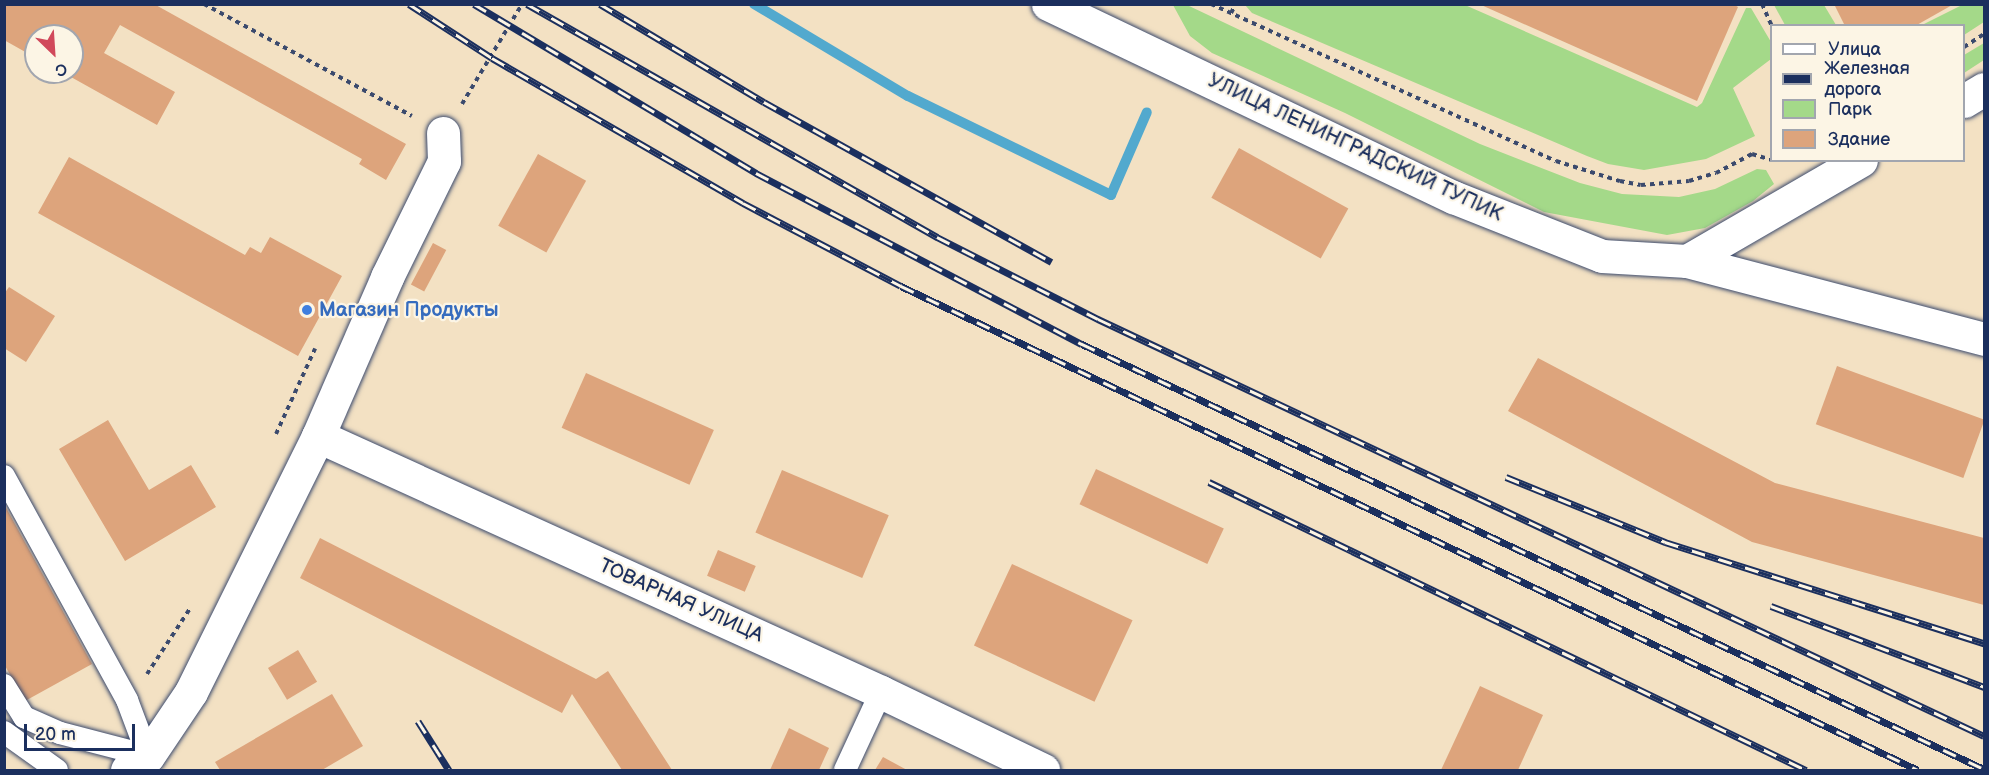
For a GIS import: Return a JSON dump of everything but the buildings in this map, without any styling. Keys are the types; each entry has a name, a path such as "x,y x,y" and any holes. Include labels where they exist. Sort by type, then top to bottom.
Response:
{"street":[{"name":"УЛИЦА ЛЕНИНГРАДСКИЙ ТУПИК","path":"1048,4 1097,15 1452,197 1602,256 1687,261 1984,339"},
{"path":"1965,100 1984,89"},
{"path":"148,766 191,692 318,436 387,277 444,161 443,133"},
{"path":"1687,261 1858,162"},
{"name":"ТОВАРНАЯ УЛИЦА","path":"318,436 881,692 1042,771"}],"lane":[{"path":"4,476 127,700 148,766"},
{"path":"4,685 24,717 148,766"},
{"path":"845,771 881,692"},
{"path":"4,732 57,771"}],"path":[{"path":"204,4 443,133 522,4"},
{"path":"1211,4 1546,157 1620,181 1641,185 1689,181 1716,173 1752,154 1770,159"},
{"path":"1231,14 1236,4"},
{"path":"1762,4 1771,24"},
{"path":"1965,46 1984,34"},
{"path":"272,443 308,358 321,340"},
{"path":"127,700 159,659 195,599"}],"green space":[{"path":"1173,5 1187,5 1480,144 1580,183 1622,194 1679,197 1715,189 1757,169 1766,170 1774,184 1753,201 1705,228 1667,235 1544,212 1345,113 1212,53 1190,36"},
{"path":"1245,5 1465,5 1697,107 1702,103 1746,8 1751,8 1770,40 1770,60 1733,88 1755,136 1706,159 1644,170 1608,164 1587,156 1252,13"},
{"path":"1774,5 1824,5 1835,24 1784,24"},
{"path":"1962,5 1984,5 1984,22 1965,34 1965,24 1924,24"},
{"path":"1984,43 1984,60 1965,72 1965,54"}],"waterway":[{"path":"754,4 908,96 1111,195 1147,112"}],"railway":[{"path":"409,4 492,58 743,203 901,286 1918,770"},
{"path":"474,4 756,173 1082,344 1984,769"},
{"path":"527,4 937,237 1098,319 1984,736"},
{"path":"600,4 764,102 1052,262"},
{"path":"1506,477 1665,542 1984,643"},
{"path":"1209,482 1806,770"},
{"path":"1771,606 1984,687"},
{"path":"418,721 449,770"}],"place":[{"name":"Магазин Продукты","path":"307,310"}]}
